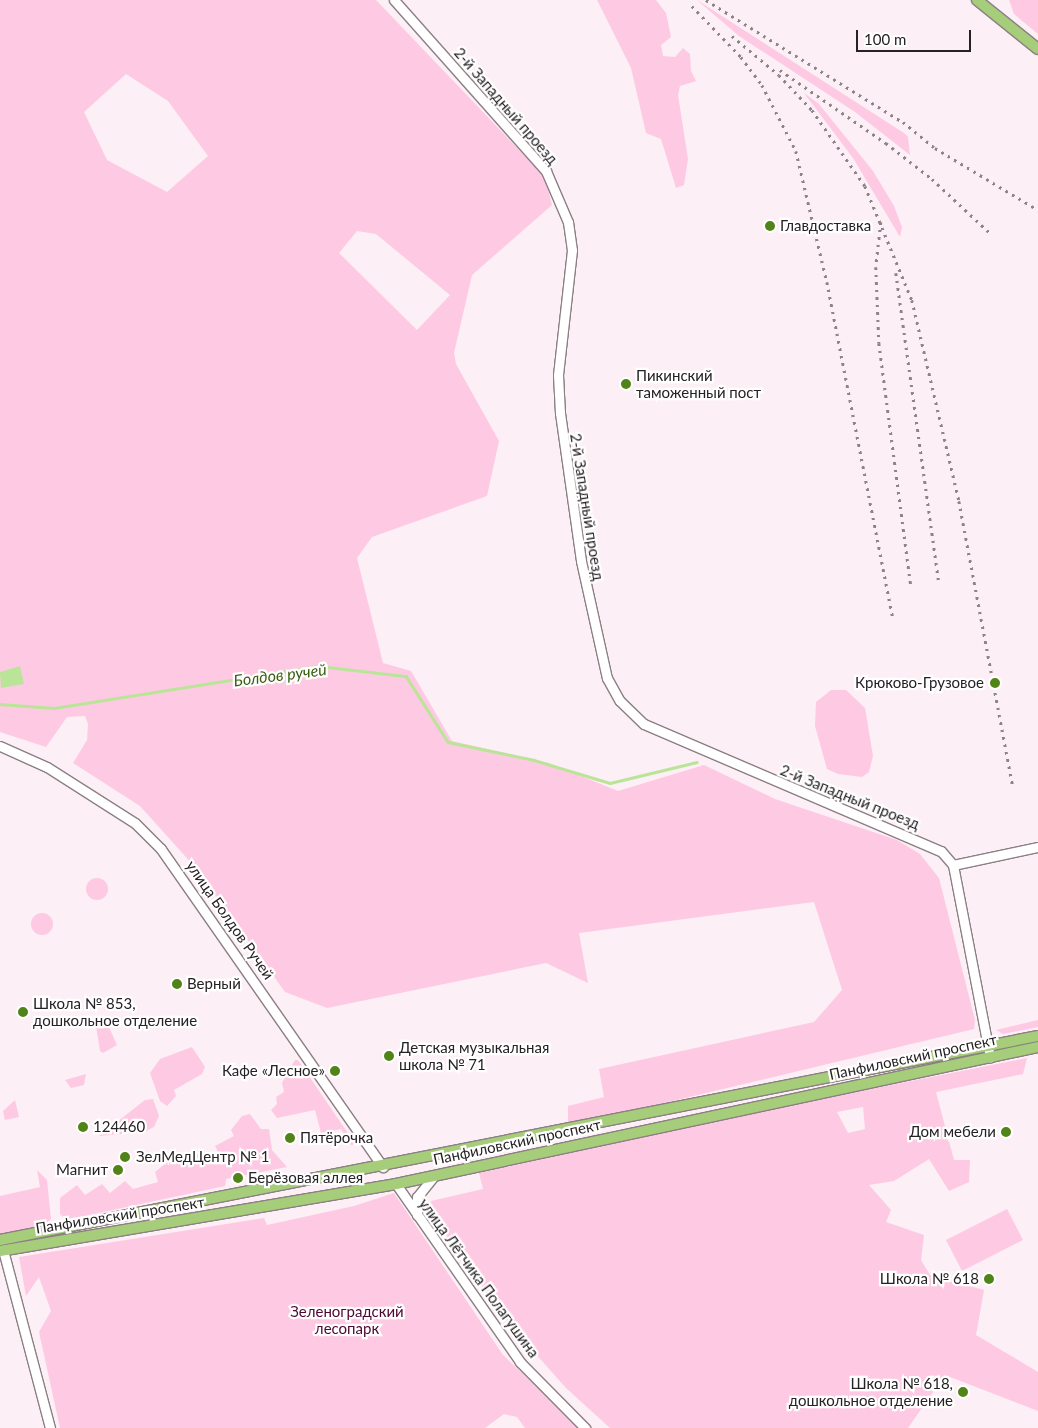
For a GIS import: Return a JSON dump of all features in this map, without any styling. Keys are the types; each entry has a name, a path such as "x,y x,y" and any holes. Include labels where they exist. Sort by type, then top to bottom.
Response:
{"main road":[{"path":"977,0 1038,50"},
{"name":"Панфиловский проспект","path":"1,1247 396,1184 989,1052 1038,1036"},
{"name":"Панфиловский проспект","path":"1,1247 383,1167 989,1052 1038,1047"},
{"path":"383,1167 396,1184"}],"street":[{"name":"2-й Западный проезд","path":"394,0 546,171 568,222 572,250 558,376 562,437 581,561 599,652 607,678 620,701 644,724 933,845 953,865"},
{"name":"улица Болдов Ручей","path":"0,746 47,768 135,823 161,849 383,1167"},
{"path":"989,1052 953,865 1038,847"},
{"path":"417,1216 418,1197 436,1175"},
{"name":"улица Лётчика Полагушина","path":"396,1184 520,1362 585,1428"},
{"path":"1,1247 50,1428"}],"green space":[{"path":"0,0 376,0 545,177 552,205 472,275 454,353 456,364 499,441 487,496 372,537 357,558 383,663 411,671 452,741 549,763 618,791 704,765 775,799 897,840 920,854 939,878 975,1020 974,1029 568,1126 568,1106 604,1097 599,1069 814,1022 842,990 814,902 579,933 588,983 546,963 327,1008 285,992 194,866 140,806 73,763 87,740 88,724 85,716 67,717 46,747 0,732","holes":["126,74 168,101 208,156 167,192 107,160 84,112","357,231 376,234 450,295 417,330 339,253"]},
{"path":"597,0 656,0 666,13 671,37 661,45 663,56 675,57 683,48 690,54 691,71 696,81 680,86 678,95 688,159 684,185 676,188 661,139 646,133 631,68"},
{"path":"697,0 904,133 908,137 910,155 855,112 739,36"},
{"path":"1009,0 1038,0 1038,34 1014,14"},
{"path":"804,93 819,104 873,171 894,206 902,227 900,237 853,158"},
{"path":"831,690 846,690 865,708 873,756 869,772 862,777 838,774 827,769 815,726 816,702"},
{"path":"97,878 105,881 108,889 105,897 97,900 89,897 86,889 89,881"},
{"path":"42,913 50,916 53,924 50,932 42,935 34,932 31,924 34,916"},
{"path":"1038,1020 1038,1027 1003,1034 996,1030"},
{"path":"107,1023 117,1045 103,1053 100,1051 96,1026"},
{"path":"192,1047 205,1067 202,1074 174,1090 176,1096 167,1106 160,1101 150,1073 160,1059"},
{"path":"1027,1058 1023,1074 936,1092 954,1160 970,1160 969,1182 949,1191 929,1159 894,1181 869,1185 891,1210 886,1222 924,1235 921,1260 930,1275 984,1290 976,1335 1038,1372 1038,1411 945,1375 908,1428 610,1428 566,1388 511,1326 428,1212 431,1201 483,1189 479,1173 785,1106","holes":["863,1107 865,1129 848,1133 837,1112"]},
{"path":"295,1060 298,1060 356,1145 351,1145 341,1129 321,1133 315,1110 277,1118 271,1110 277,1104 276,1097 284,1092 282,1083"},
{"path":"86,1074 84,1085 71,1088 65,1080"},
{"path":"153,1099 159,1116 154,1127 144,1132 99,1136 145,1100"},
{"path":"15,1100 19,1117 5,1120 3,1111"},
{"path":"250,1114 261,1129 269,1129 272,1150 287,1167 226,1179 225,1186 66,1220 60,1214 60,1198 77,1185 85,1195 102,1184 110,1193 125,1181 133,1189 158,1182 155,1172 176,1155 219,1154 215,1146 234,1136 231,1130 242,1116"},
{"path":"37,1170 47,1180 51,1219 45,1225 0,1234 0,1196 40,1187"},
{"name":"Зеленоградский лесопарк","path":"394,1193 503,1355 580,1428 525,1428 517,1417 504,1414 485,1428 60,1428 39,1332 51,1311 39,1277 26,1296 19,1257 264,1218 267,1225 354,1206"},
{"path":"1007,1209 1023,1240 962,1271 946,1240"}],"shaded area":[{"path":"20,666 24,684 1,688 0,672"}],"waterway":[{"name":"Болдов ручей","path":"0,704 54,708 319,666 406,676 448,742 534,760 610,783 697,762"}],"railway":[{"path":"706,0 903,122 935,148 1038,210"},
{"path":"692,6 741,57 762,85 796,151 827,282 893,618"},
{"path":"732,36 779,75 812,110 865,186 912,300 959,501 1013,787"},
{"path":"780,70 886,143 932,179 989,232"},
{"path":"881,222 876,267 879,343 911,587"},
{"path":"896,273 939,583"}],"place":[{"name":"Главдоставка","path":"770,226"},
{"name":"Пикинский таможенный пост","path":"626,384"},
{"name":"Крюково-Грузовое","path":"995,683"},
{"name":"Верный","path":"177,984"},
{"name":"Школа № 853, дошкольное отделение","path":"23,1012"},
{"name":"Детская музыкальная школа № 71","path":"389,1056"},
{"name":"Кафе «Лесное»","path":"335,1071"},
{"name":"124460","path":"83,1127"},
{"name":"Дом мебели","path":"1006,1132"},
{"name":"Пятёрочка","path":"290,1138"},
{"name":"ЗелМедЦентр № 1","path":"125,1157"},
{"name":"Магнит","path":"118,1170"},
{"name":"Берёзовая аллея","path":"238,1178"},
{"name":"Школа № 618","path":"989,1279"},
{"name":"Школа № 618, дошкольное отделение","path":"963,1392"}]}
